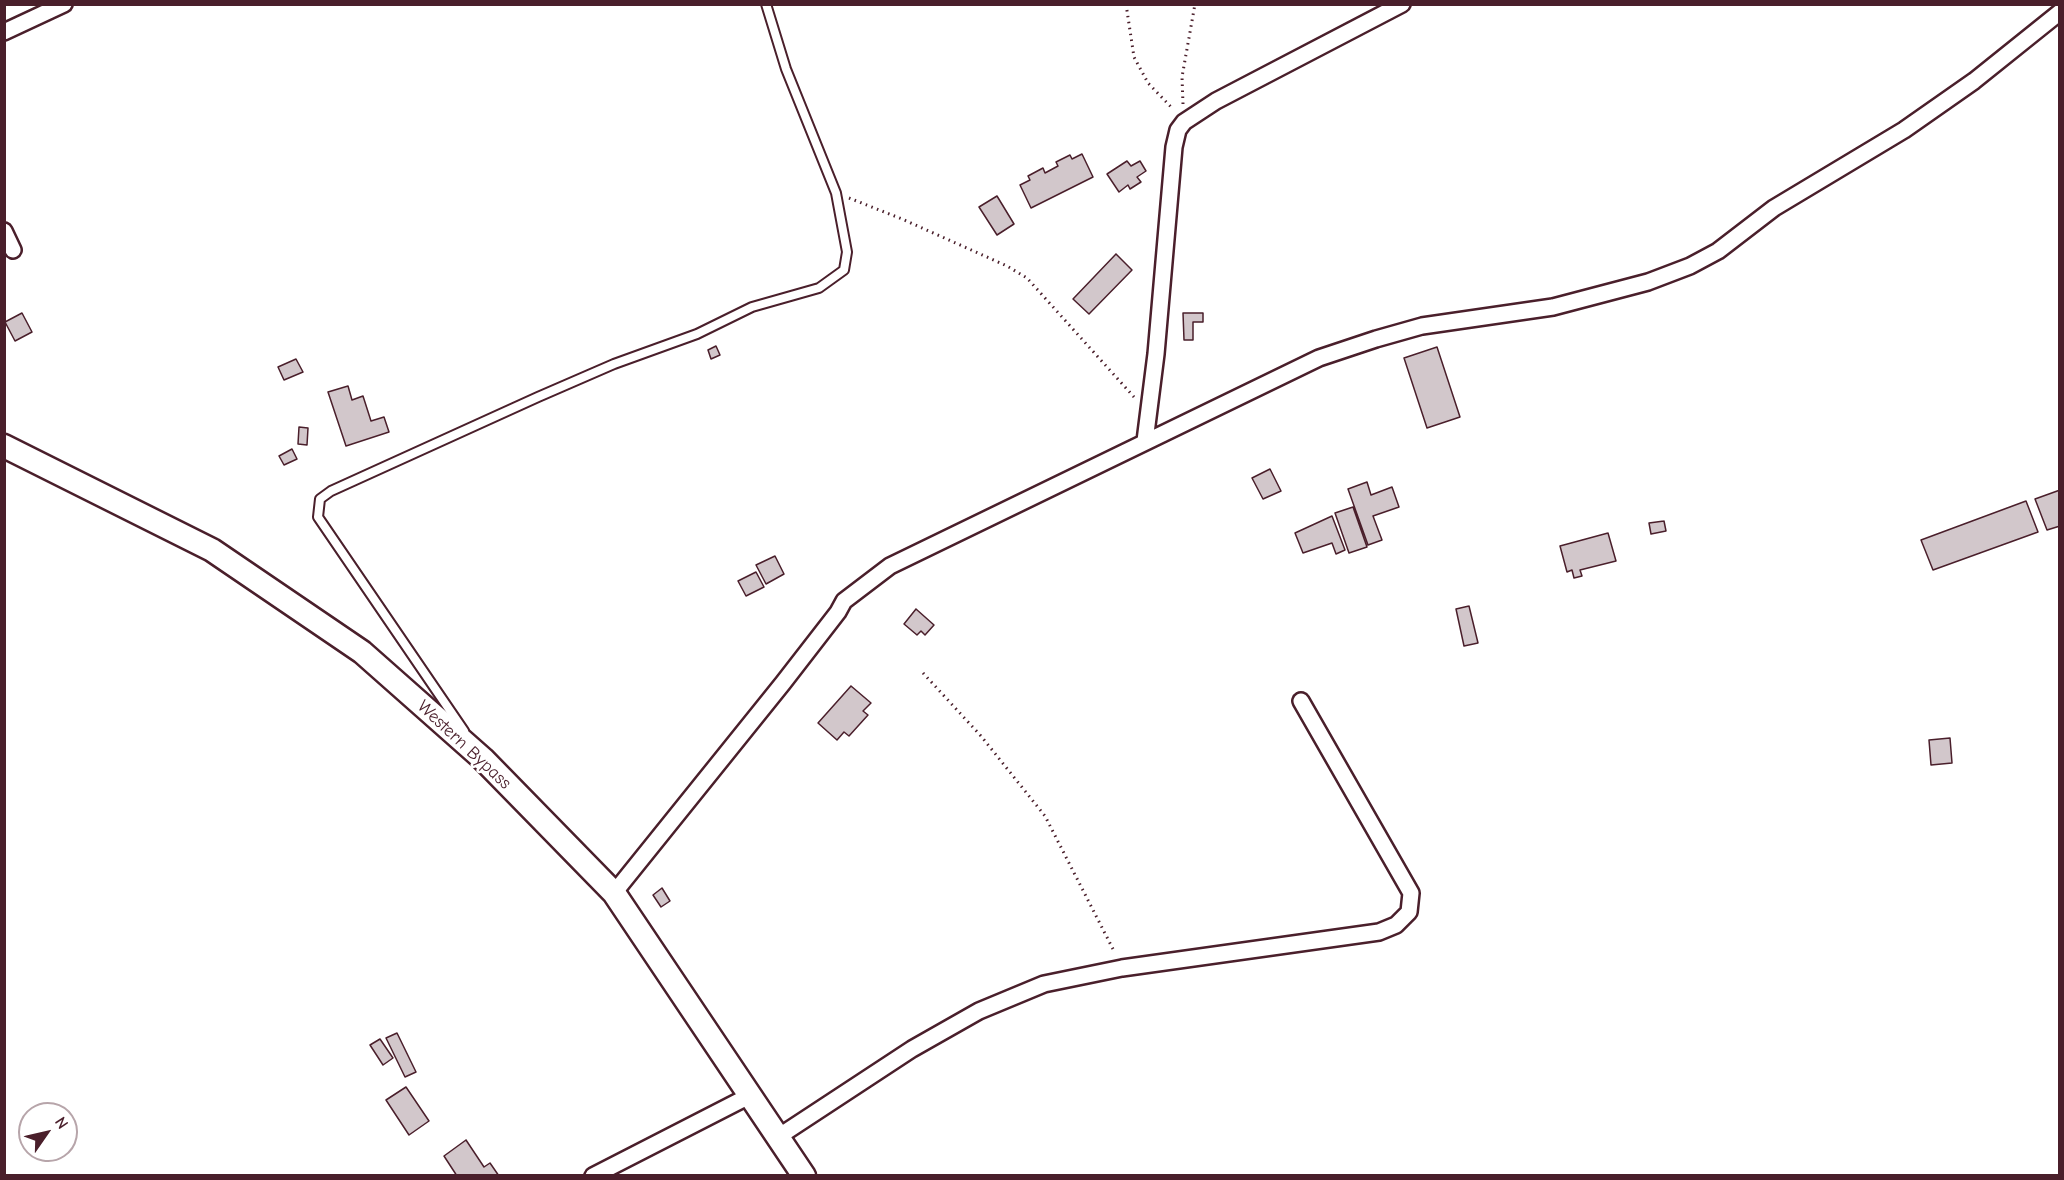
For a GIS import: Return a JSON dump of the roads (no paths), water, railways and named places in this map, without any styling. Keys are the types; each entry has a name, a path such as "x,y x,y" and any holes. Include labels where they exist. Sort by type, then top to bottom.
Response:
{"main road":[{"name":"Western Bypass","path":"4,446 212,550 362,652 483,759 614,893 804,1176"}],"street":[{"path":"4,32 64,4"},
{"path":"1145,441 1156,354 1174,147 1178,130 1184,122 1216,101 1402,4"},
{"path":"614,893 783,683 844,601 890,566 1319,358 1422,326 1553,307 1648,282 1690,266 1718,250 1774,208 1904,130 1974,81 2060,12"},
{"path":"4,231 13,250"},
{"path":"778,1137 912,1049 979,1011 1044,984 1122,968 1378,932 1396,925 1409,912 1411,893 1301,701"},
{"path":"593,1176 751,1095"}],"lane":[{"path":"483,759 318,517 320,499 341,486 614,364 697,334 752,307 819,288 844,270 847,252 836,193 786,69 766,4"}]}
